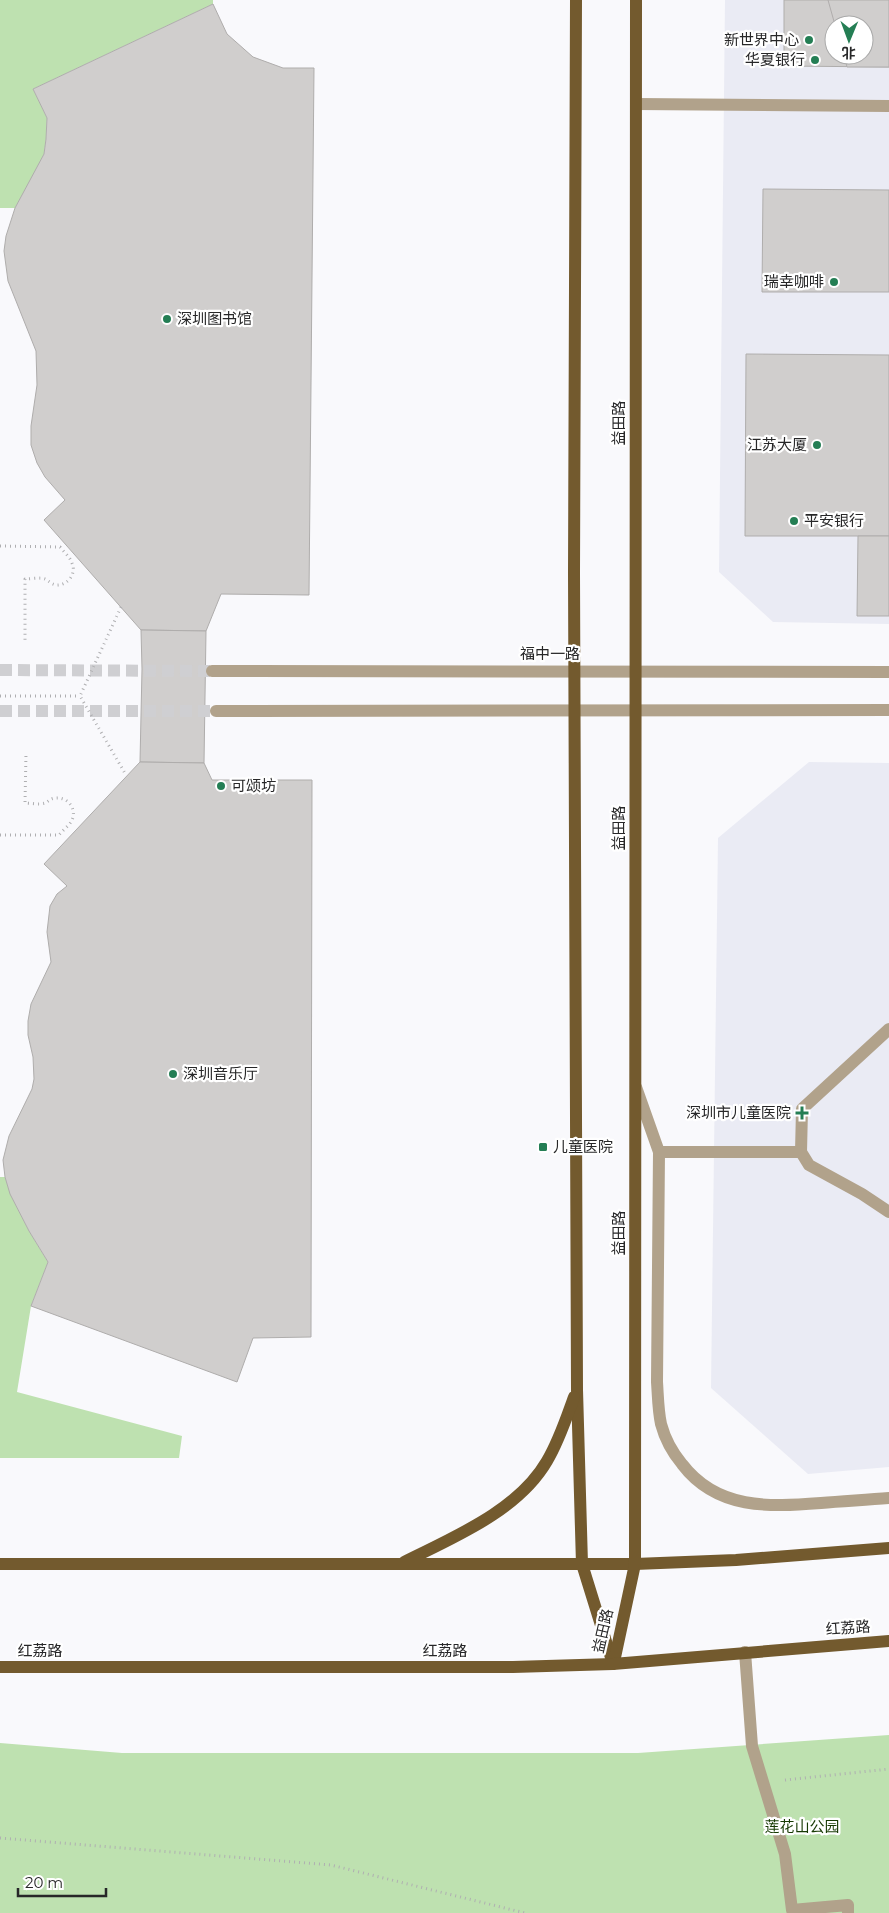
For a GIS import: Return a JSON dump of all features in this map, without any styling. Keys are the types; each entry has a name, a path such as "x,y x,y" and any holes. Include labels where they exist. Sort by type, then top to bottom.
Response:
{"main road":[{"name":"益田路","path":"576,0 575,711 577,1390 582,1564 613,1664"},
{"name":"益田路","path":"613,1664 635,1564 636,0"},
{"path":"402,1563 483,1521 519,1497 539,1474 548,1460 577,1390"},
{"path":"0,1564 635,1564 736,1560 889,1548"},
{"name":"红荔路","path":"0,1667 513,1667 613,1664 889,1641"}],"street":[{"path":"636,104 889,106"},
{"name":"福中一路","path":"212,671 575,670 889,672"},
{"path":"216,711 889,710"},
{"path":"889,1030 802,1109 801,1152 809,1165 862,1194 889,1212"},
{"path":"635,1084 660,1152 658,1401 662,1425 668,1443 676,1457 688,1472 715,1492 735,1500 756,1505 780,1506 889,1498"},
{"path":"660,1152 801,1152"},
{"path":"745,1652 752,1746 785,1854 792,1910 848,1905 848,1913"}],"path":[{"path":"0,546 60,547 72,561 72,576 59,585 45,579 25,579 25,642"},
{"path":"80,696 121,607"},
{"path":"0,696 80,696"},
{"path":"80,696 126,775"},
{"path":"0,835 59,835 72,821 74,811 65,799 49,800 45,803 25,803 26,753"},
{"path":"764,1782 889,1769"},
{"path":"0,1838 331,1865 525,1913"}],"shaded area":[{"path":"725,0 889,0 889,624 773,622 719,572"},
{"name":"深圳市儿童医院","path":"809,762 889,763 889,1467 808,1474 711,1388 718,838"}],"green space":[{"path":"0,0 213,0 213,4 33,89 47,118 44,154 15,208 0,208"},
{"path":"0,1177 5,1177 24,1221 48,1262 31,1306 17,1392 182,1436 179,1458 0,1458"},
{"name":"莲花山公园","path":"889,1735 889,1913 0,1913 0,1743 122,1753 638,1753"}],"building":[{"name":"新世界中心","path":"784,0 889,0 889,67 784,66"},
{"path":"828,0 889,0 889,67 847,67 846,65 874,65 874,15 832,15"},
{"name":"深圳图书馆","path":"213,4 227,34 253,57 283,68 314,68 309,595 221,594 206,631 141,630 44,520 65,500 45,477 37,463 31,445 31,426 37,385 36,351 8,281 4,251 6,236 15,208 44,154 47,118 33,89"},
{"path":"763,189 889,190 889,292 762,292"},
{"name":"江苏大厦","path":"746,354 889,355 889,536 745,536"},
{"path":"858,536 889,536 889,616 857,616"},
{"path":"141,630 206,631 204,763 140,762"},
{"name":"深圳音乐厅","path":"140,762 204,763 212,780 312,780 311,1337 253,1338 237,1382 31,1306 48,1262 10,1194 5,1177 3,1160 9,1136 32,1089 34,1079 28,1021 31,1004 51,962 47,932 50,906 57,894 67,886 44,864"}],"tunnel":[{"path":"0,670 212,671"},
{"path":"0,711 216,711"}],"place":[{"name":"新世界中心","path":"809,40"},
{"name":"华夏银行","path":"815,60"},
{"name":"瑞幸咖啡","path":"834,282"},
{"name":"深圳图书馆","path":"167,319"},
{"name":"江苏大厦","path":"817,445"},
{"name":"平安银行","path":"794,521"},
{"name":"可颂坊","path":"221,786"},
{"name":"深圳音乐厅","path":"173,1074"},
{"name":"深圳市儿童医院","path":"802,1113"},
{"name":"儿童医院","path":"543,1147"}]}
